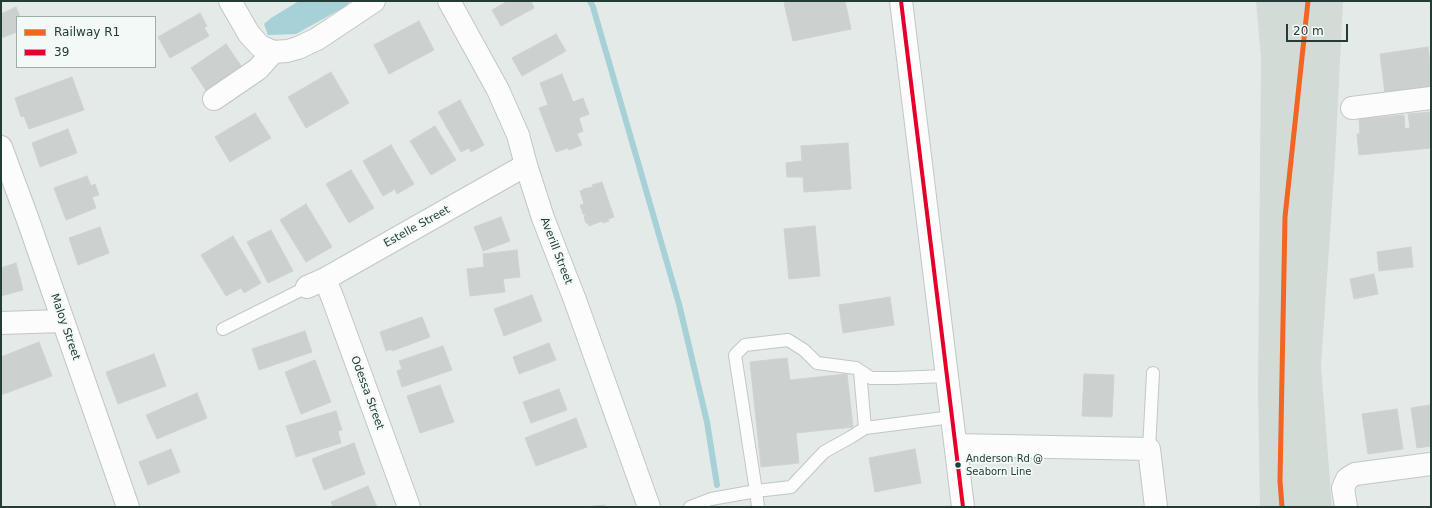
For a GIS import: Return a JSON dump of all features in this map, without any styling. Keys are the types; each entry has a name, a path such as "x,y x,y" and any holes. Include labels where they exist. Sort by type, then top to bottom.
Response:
{"street":[{"path":"230,1 249,34 260,46 273,52 287,51 298,48 317,39 374,1"},
{"name":"Averill Street","path":"449,1 498,90 518,135 543,218 575,300 649,507"},
{"path":"901,1 963,507"},
{"path":"214,100 258,69 273,52"},
{"path":"1352,108 1431,98"},
{"name":"Maloy Street","path":"1,148 28,220 128,507"},
{"name":"Estelle Street","path":"316,283 526,165"},
{"name":"Odessa Street","path":"316,283 333,299 409,507"},
{"path":"1,323 62,320"},
{"path":"956,445 1149,448 1156,507"},
{"path":"1346,507 1343,488 1346,479 1355,474 1431,464"}],"lane":[{"path":"223,328 316,283"},
{"path":"758,507 735,355 745,345 788,340 804,350 817,363 856,368 872,378 947,376"},
{"path":"860,371 865,428"},
{"path":"1149,448 1153,373"},
{"path":"690,507 711,499 756,491 791,488 824,452 851,438 865,428 952,417"}],"shaded area":[{"path":"1256,1 1343,1 1335,160 1321,366 1332,507 1260,507 1258,389 1261,58"}],"water":[{"path":"299,1 350,1 346,6 296,34 268,35 264,24"}],"building":[{"path":"508,1 531,1 534,8 501,26 492,10"},
{"path":"796,1 845,1 851,29 793,41 784,3"},
{"path":"16,7 20,16 16,16 16,32 1,38 1,14"},
{"path":"200,13 207,26 204,27 209,36 170,58 158,37"},
{"path":"419,21 434,50 389,74 374,45"},
{"path":"556,34 566,51 522,76 512,58"},
{"path":"226,44 242,67 207,92 191,68"},
{"path":"1428,47 1431,87 1385,94 1380,54"},
{"path":"331,72 349,103 306,128 288,97"},
{"path":"562,74 573,102 583,98 589,114 579,118 583,131 577,134 582,145 569,150 568,148 556,152 539,108 548,105 540,83"},
{"path":"72,77 84,110 29,129 24,116 21,117 15,98"},
{"path":"460,100 484,145 471,152 469,148 461,152 438,112"},
{"path":"1431,112 1431,148 1359,155 1357,134 1360,134 1359,119 1404,115 1405,129 1410,128 1408,114"},
{"path":"255,113 271,138 230,162 215,137"},
{"path":"435,126 456,160 431,175 410,141"},
{"path":"68,129 77,153 40,167 32,143"},
{"path":"848,143 851,189 804,192 803,177 787,177 786,163 802,161 801,146"},
{"path":"391,145 414,184 397,194 395,189 383,196 363,161"},
{"path":"351,170 374,208 349,223 326,184"},
{"path":"87,176 91,186 95,184 99,195 92,197 96,208 66,220 54,188"},
{"path":"602,182 614,217 608,219 609,221 603,223 602,221 589,226 588,223 586,223 584,217 585,214 583,214 580,205 584,204 580,191 593,187 592,185"},
{"path":"306,204 332,247 306,262 280,220"},
{"path":"501,217 510,241 483,251 474,227"},
{"path":"815,226 820,276 789,279 784,229"},
{"path":"100,227 109,253 78,265 69,238"},
{"path":"271,230 293,271 268,283 247,242"},
{"path":"233,236 261,283 244,293 241,288 226,296 201,255"},
{"path":"1411,247 1413,267 1379,271 1377,252"},
{"path":"517,250 520,277 503,279 505,292 470,296 467,269 484,267 483,254"},
{"path":"16,263 23,290 1,296 1,268"},
{"path":"1374,274 1378,294 1354,299 1350,279"},
{"path":"532,295 542,321 504,336 494,309"},
{"path":"890,297 894,325 843,333 839,305"},
{"path":"422,317 430,337 392,351 392,349 386,351 380,332"},
{"path":"305,331 312,352 259,370 252,349"},
{"path":"39,342 52,376 1,395 1,357"},
{"path":"549,343 556,360 519,374 513,357"},
{"path":"443,346 452,370 402,387 397,371 402,369 399,361"},
{"path":"154,354 166,386 118,404 106,372"},
{"path":"787,358 790,380 847,374 853,427 796,433 799,463 761,467 750,362"},
{"path":"315,360 331,402 301,414 285,372"},
{"path":"1084,374 1114,375 1112,417 1082,416"},
{"path":"440,385 454,422 420,433 407,396"},
{"path":"559,389 567,410 531,423 523,402"},
{"path":"197,393 207,418 157,439 146,415"},
{"path":"1430,405 1431,446 1417,448 1411,408"},
{"path":"1397,409 1403,449 1368,454 1362,414"},
{"path":"336,411 342,430 338,431 341,443 296,457 286,426"},
{"path":"576,418 587,447 536,466 525,438"},
{"path":"354,443 365,474 324,490 312,459"},
{"path":"171,449 180,472 148,485 139,462"},
{"path":"915,449 921,483 875,492 869,458"},
{"path":"368,486 377,507 333,507 331,502"},
{"path":"604,505 604,507 585,507"}],"waterway":[{"path":"590,1 679,304 707,422 717,485"}],"rail line":[{"name":"R1","path":"1282,507 1280,481 1285,217 1308,1"}],"transit line":[{"name":"39","path":"901,1 963,507"}],"place":[{"name":"Anderson Rd @ Seaborn Line","path":"958,465"}]}
